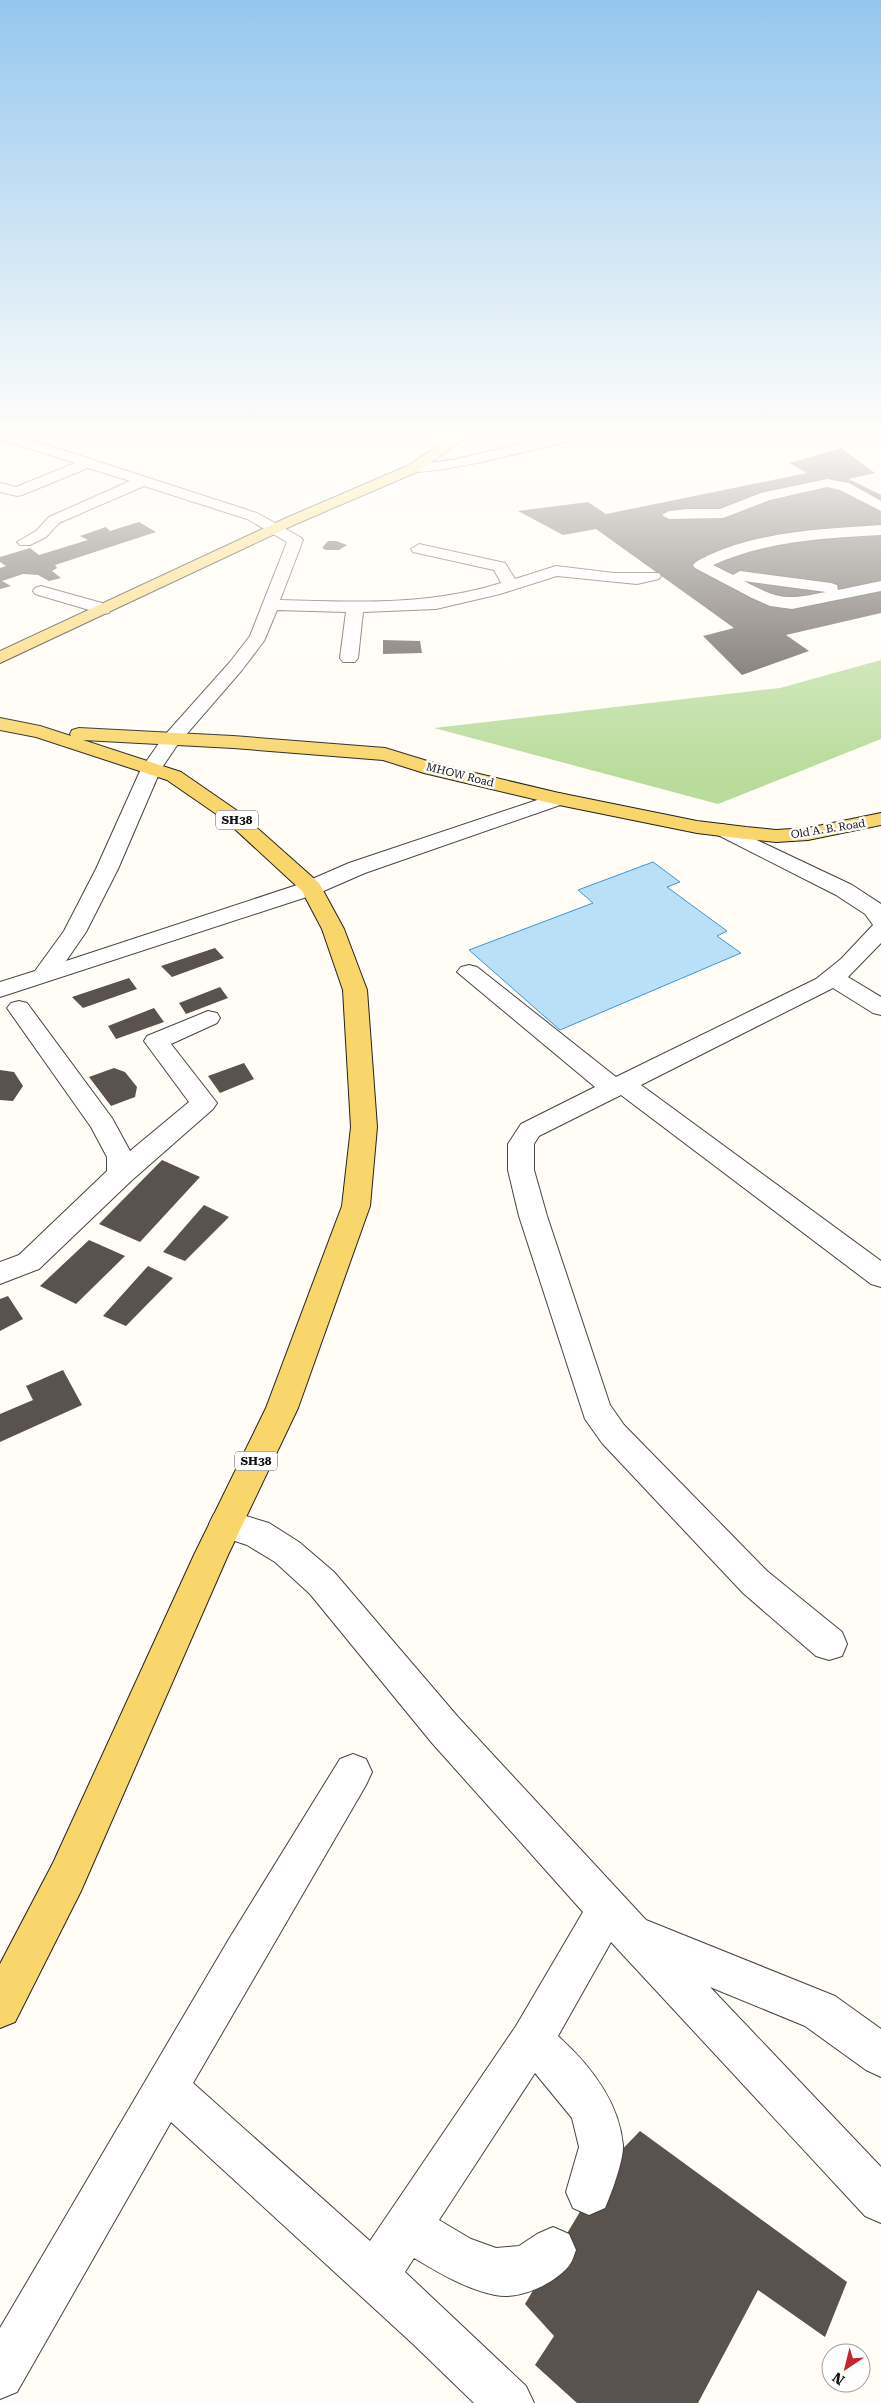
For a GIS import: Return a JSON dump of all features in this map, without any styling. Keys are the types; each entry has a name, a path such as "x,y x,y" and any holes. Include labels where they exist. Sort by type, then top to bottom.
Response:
{"main road":[{"path":"0,658 231,549"},
{"name":"SH38","path":"0,724 40,732 174,776 232,816 312,888 333,929 354,990 364,1127 356,1206 282,1408 226,1524 68,1877 0,2007"},
{"name":"MHOW Road","path":"40,732 385,754 431,768 559,799 746,833"},
{"name":"Old A. B. Road","path":"746,833 776,836 808,834 881,819"}],"street":[{"path":"44,975 79,924 107,869 152,768 171,740 236,666 258,637 291,549"},
{"path":"420,549 499,566 505,573 510,586"},
{"path":"747,549 711,560 702,565 719,575 858,591 881,586"},
{"path":"270,605 356,607 436,604 464,599 556,571 622,578 654,576"},
{"path":"41,591 103,609"},
{"path":"349,658 352,619 356,607"},
{"path":"0,990 312,888 357,868 559,799"},
{"path":"723,830 853,896 873,909 881,921"},
{"path":"853,896 881,900"},
{"path":"829,1644 755,1582 613,1434 596,1410 533,1216 521,1170 521,1144 530,1130 805,995 849,964 881,930"},
{"path":"468,972 618,1086 881,1276"},
{"path":"832,977 881,1008"},
{"path":"19,1008 103,1124 120,1157 121,1174"},
{"path":"0,1273 29,1262 121,1174 204,1103 156,1041 208,1018"},
{"path":"226,1524 257,1532 287,1552 322,1583 445,1730 621,1922 881,2200"},
{"path":"0,2375 353,1772"},
{"path":"374,2277 531,2041 621,1922"},
{"path":"621,1922 820,2011 881,2055"},
{"path":"531,2041 559,2066 592,2108 601,2147 589,2192"},
{"path":"167,2089 510,2403"},
{"path":"408,2227 458,2258 496,2272 528,2270 553,2250"}],"green space":[{"path":"881,660 881,739 718,804 434,728 780,688"}],"water":[{"path":"653,862 680,882 667,887 727,931 717,936 741,953 560,1030 469,950 593,903 578,890"}],"building":[{"path":"26,549 31,549 39,555 58,549 104,549 55,565 57,568 52,571 61,578 49,581 38,575 23,574 2,581 11,586 0,589 0,568 6,566 0,562 0,557"},
{"path":"624,549 881,549 881,613 786,635 809,651 742,675 703,636 734,628"},
{"path":"383,640 420,641 422,653 383,654"},
{"path":"215,948 224,958 172,977 161,966"},
{"path":"129,978 137,989 83,1008 72,997"},
{"path":"220,987 228,998 186,1014 179,1003"},
{"path":"154,1008 164,1022 116,1039 108,1026"},
{"path":"244,1063 254,1079 220,1093 208,1076"},
{"path":"114,1068 125,1072 137,1087 135,1097 111,1106 89,1077"},
{"path":"0,1070 14,1072 23,1086 13,1101 0,1100"},
{"path":"162,1160 200,1177 140,1242 99,1224"},
{"path":"204,1205 229,1217 185,1261 163,1252"},
{"path":"89,1240 125,1256 76,1304 40,1286"},
{"path":"148,1266 173,1278 126,1326 103,1316"},
{"path":"8,1296 23,1319 0,1331 0,1299"},
{"path":"63,1370 82,1405 0,1442 0,1414 33,1400 26,1386"},
{"path":"640,2131 847,2282 825,2337 758,2290 698,2403 577,2403 535,2365 554,2336 525,2304 609,2163"}]}
